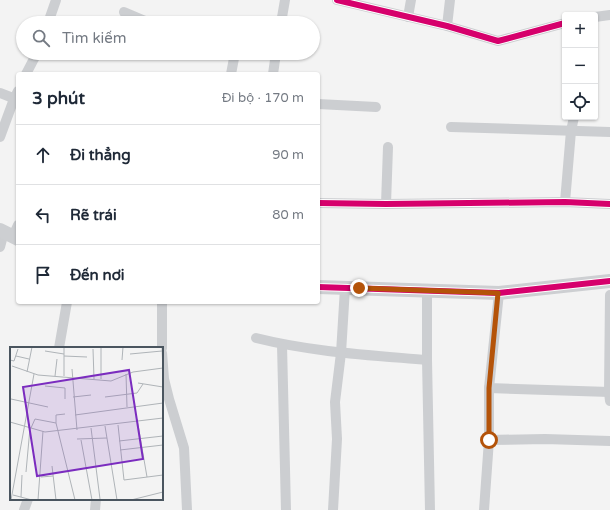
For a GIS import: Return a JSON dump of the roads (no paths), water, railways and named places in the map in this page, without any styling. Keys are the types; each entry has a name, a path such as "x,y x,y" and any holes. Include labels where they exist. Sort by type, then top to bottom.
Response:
{"street":[{"path":"50,16 56,0"},
{"path":"282,16 285,0"},
{"path":"337,0 447,26 498,41 562,24"},
{"path":"408,17 411,0"},
{"path":"447,26 450,0"},
{"path":"124,12 133,16"},
{"path":"598,17 610,15"},
{"path":"27,72 33,60"},
{"path":"232,72 234,60"},
{"path":"273,72 275,60"},
{"path":"0,92 16,96"},
{"path":"0,137 16,98"},
{"path":"320,104 376,107"},
{"path":"565,202 571,131 573,120"},
{"path":"451,127 610,132"},
{"path":"386,204 388,147"},
{"path":"320,204 565,202 610,204"},
{"path":"0,247 11,233"},
{"path":"320,287 498,293 610,281"},
{"path":"333,510 337,439 335,402 341,353 345,288"},
{"path":"427,290 430,510"},
{"path":"484,510 489,440 489,388 498,293"},
{"path":"489,388 610,395 610,295"},
{"path":"59,347 67,304"},
{"path":"162,304 162,347"},
{"path":"256,338 282,345 341,353 427,360"},
{"path":"282,345 286,510"},
{"path":"163,366 164,379 169,399 184,448 187,510"},
{"path":"489,440 545,439 610,441"},
{"path":"24,510 28,500"},
{"path":"95,510 96,500"}]}
